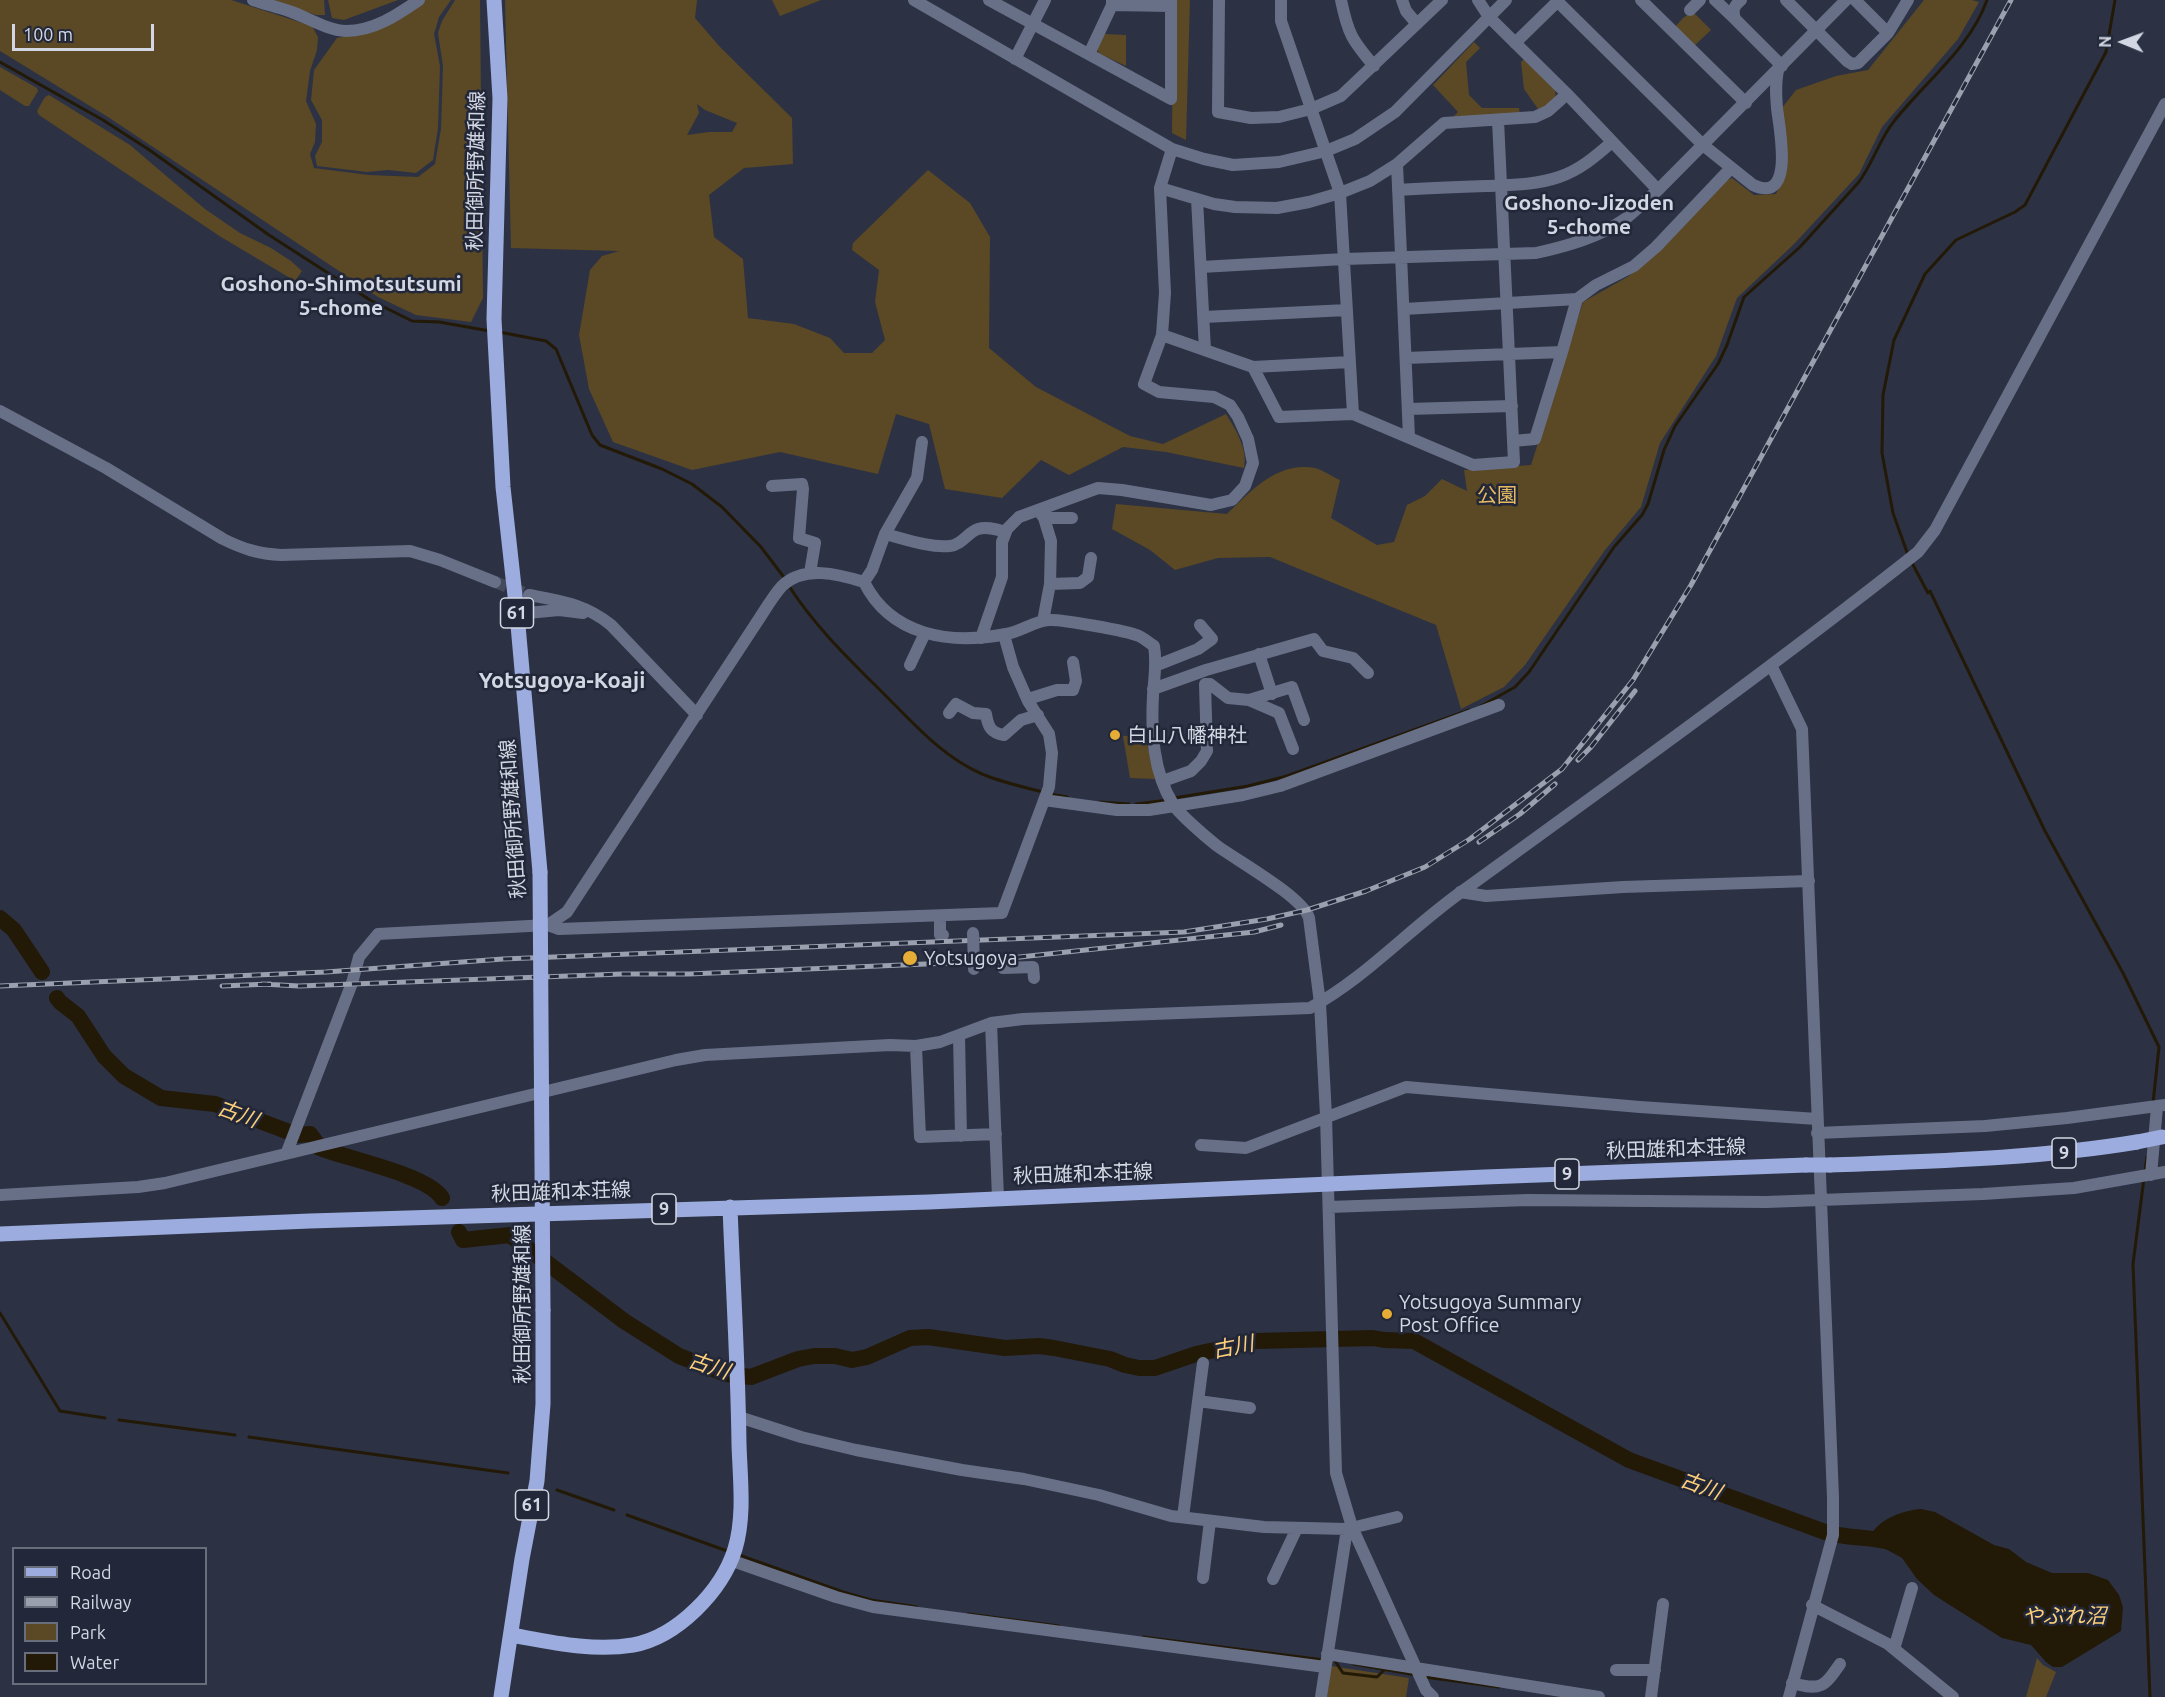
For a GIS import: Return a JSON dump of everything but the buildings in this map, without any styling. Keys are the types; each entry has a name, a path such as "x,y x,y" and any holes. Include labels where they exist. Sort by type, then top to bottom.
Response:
{"main road":[{"name":"秋田御所野雄和線","path":"494,0 500,98 495,353 503,487 518,614 540,872 543,1311 543,1404 537,1481 522,1559 501,1697"},
{"name":"秋田雄和本荘線","path":"0,1234 310,1221 917,1202 1327,1184 1990,1160 2095,1149 2164,1137"},
{"path":"511,1635 569,1645 609,1647 635,1644 686,1620 720,1580 732,1556 739,1532 741,1510 730,1207"}],"street":[{"path":"253,0 289,11 322,25 348,31 371,27 388,20 419,0"},
{"path":"914,0 1172,149 1233,165 1279,162 1326,151 1355,139 1395,112 1506,0"},
{"path":"989,0 1171,99 1171,3 1112,3 1089,54"},
{"path":"1015,59 1045,0"},
{"path":"1219,0 1218,112 1251,118 1279,117 1311,109 1341,96 1442,0"},
{"path":"1281,0 1281,21 1340,193 1353,414"},
{"path":"1341,0 1353,42 1374,66"},
{"path":"1402,0 1406,11 1417,24"},
{"path":"1478,0 1489,16 1658,190"},
{"path":"1641,0 1746,103"},
{"path":"1690,10 1700,0"},
{"path":"1715,0 1735,18 1780,68"},
{"path":"1735,18 1733,12 1741,0"},
{"path":"1786,0 1847,62 1852,63 1858,63 1888,33 1908,0"},
{"path":"1201,267 1344,259 1536,253 1594,237 1626,218 1658,190 1846,0"},
{"path":"1855,0 1888,33"},
{"path":"1515,43 1558,1 1703,146 1753,185 1762,189 1771,188 1778,180 1782,168 1782,137 1775,83 1780,68"},
{"path":"1160,188 1235,207 1276,208 1309,202 1370,181 1397,164 1444,123 1535,117 1548,111 1567,94"},
{"path":"0,1195 138,1187 165,1183 291,1142 310,1147 705,1055 890,1045 916,1046 940,1042 991,1023 1023,1019 1310,1008 1320,1003 1334,995 1460,892 1771,665 1918,552 1935,530 2165,104"},
{"path":"1253,367 1279,417 1353,414 1473,465 1514,462 1498,120"},
{"path":"1398,190 1501,185 1559,177 1594,158 1612,142"},
{"path":"1041,514 1098,488 1122,489 1211,505 1232,500 1245,486 1253,463 1248,439 1230,405 1214,397 1159,393 1144,384 1162,335 1165,293 1160,188 1172,149"},
{"path":"1397,164 1409,437"},
{"path":"1404,309 1577,299 1596,285 1634,266 1656,248 1731,168"},
{"path":"1197,199 1205,350"},
{"path":"1513,441 1535,439 1577,299"},
{"path":"1203,317 1347,310"},
{"path":"1162,335 1253,367 1350,362"},
{"path":"1406,358 1562,352"},
{"path":"1408,409 1512,406"},
{"path":"0,411 56,440 245,550 281,555 410,551 440,560 495,582"},
{"path":"864,582 872,570 885,534 917,478 922,442"},
{"path":"772,486 802,484 799,538 815,543 810,573"},
{"path":"1041,514 1051,541 1050,584 1043,621"},
{"path":"981,638 1002,577 1002,542 1006,532 1019,517 1041,514 1072,518"},
{"path":"885,534 916,542 950,546 960,543 978,529 992,528 1006,532"},
{"path":"1050,584 1080,583 1088,577 1091,558"},
{"path":"548,925 567,912 755,625 787,583 810,573 828,574 864,582"},
{"path":"864,582 873,600 888,614 926,633 943,638 981,638 1004,635 1050,620 1139,636 1154,646 1152,732 1159,773 1169,796 1214,844 1307,910 1320,1003 1326,1116 1336,1473 1350,1528 1426,1690 1433,1697"},
{"path":"529,595 568,602 596,613 611,625 697,715"},
{"path":"518,614 559,610 596,613"},
{"path":"1155,666 1175,660 1212,639 1200,625"},
{"path":"910,665 926,633"},
{"path":"291,1142 352,983 359,957 373,938 384,933 548,925 560,929 1002,913 1046,795 1052,753 1049,734 1028,699 1013,667 1004,635"},
{"path":"1154,689 1198,673 1314,639 1323,651 1353,658 1368,673"},
{"path":"1259,654 1272,694"},
{"path":"1028,699 1057,690 1073,690 1076,681 1072,662"},
{"path":"1771,665 1802,729 1833,1535 1812,1605 1789,1697"},
{"path":"1046,795 1117,810 1149,810 1169,796 1201,761 1207,751 1205,684 1198,673"},
{"path":"1205,684 1210,684 1228,698 1249,700 1279,713 1293,749"},
{"path":"1249,700 1292,687 1304,720"},
{"path":"949,713 956,704 973,713 986,714 987,725 994,733 1004,735 1021,720 1038,715"},
{"path":"1169,796 1244,795 1280,786 1499,705"},
{"path":"1460,892 1486,896 1623,887 1809,881"},
{"path":"940,916 940,935 943,935"},
{"path":"973,933 974,969"},
{"path":"1003,968 1033,967 1034,978"},
{"path":"991,1023 998,1197"},
{"path":"959,1035 961,1136"},
{"path":"916,1046 920,1137 996,1134"},
{"path":"1201,1144 1246,1148 1406,1087 1817,1119"},
{"path":"1817,1133 1984,1126 2161,1106 2146,1176"},
{"path":"1329,1207 1528,1200 1820,1201 2063,1189 2165,1172"},
{"path":"1183,1517 1203,1363"},
{"path":"1198,1401 1250,1408"},
{"path":"739,1417 801,1437 856,1450 1024,1479 1099,1495 1172,1516 1264,1527 1297,1528 1350,1528 1397,1517"},
{"path":"1203,1578 1210,1521"},
{"path":"1273,1579 1297,1528"},
{"path":"1321,1697 1350,1528"},
{"path":"732,1556 836,1597 873,1607 1326,1661 1599,1697"},
{"path":"1894,1649 1912,1588"},
{"path":"1651,1697 1664,1604"},
{"path":"1812,1605 1894,1649 1953,1697"},
{"path":"1792,1683 1809,1688 1819,1688 1827,1683 1840,1664"},
{"path":"1616,1670 1655,1670"}],"green space":[{"path":"0,0 231,0 312,26 318,37 317,50 310,71 306,101 316,124 315,142 310,154 314,168 369,175 418,177 435,164 441,129 443,66 438,33 442,21 455,0 480,0 483,298 471,322 416,315 378,297 108,117 0,51"},
{"path":"267,0 324,0 325,15 316,15"},
{"path":"328,0 398,0 344,20 332,18"},
{"path":"425,0 451,0 439,17 434,34 440,66 438,128 433,160 416,173 388,170 367,172 317,166 315,156 322,142 322,120 311,100 314,70 337,38 375,31 408,13"},
{"path":"505,0 697,0 695,18 720,47 792,118 793,164 744,168 709,195 714,237 743,259 748,318 794,324 830,338 844,353 872,353 885,340 875,302 879,270 852,250 853,243 928,170 970,203 990,237 989,348 1036,387 1130,436 1163,444 1226,414 1243,447 1244,468 1166,452 1123,447 1069,475 1041,460 1002,498 945,489 929,424 896,414 878,474 780,452 692,470 613,442 589,389 579,335 590,270 602,256 619,251 511,248","holes":["697,104 705,110 737,123 732,132 687,135 699,113"]},
{"path":"772,0 821,0 780,16"},
{"path":"1173,0 1190,0 1186,140 1172,133"},
{"name":"公園","path":"1924,0 1979,2 1958,39 1882,127 1859,174 1794,244 1737,298 1716,356 1660,443 1641,507 1605,550 1525,665 1504,687 1461,709 1436,625 1270,557 1218,558 1175,570 1150,550 1112,529 1116,504 1227,514 1255,487 1277,473 1301,467 1318,469 1340,480 1331,518 1377,545 1394,542 1407,505 1425,496 1442,479 1467,491 1464,470 1531,465 1583,302 1629,276 1716,185 1732,178 1754,195 1776,194 1787,170 1782,108 1796,90 1836,76 1868,70"},
{"path":"1690,13 1695,14 1711,30 1693,47 1674,28"},
{"path":"1104,34 1126,35 1126,66 1100,54 1097,50"},
{"path":"1474,42 1480,48 1466,62 1469,95 1482,108 1519,108 1520,115 1451,119 1458,112 1433,85"},
{"path":"1524,59 1555,90 1556,98 1543,108 1538,109 1524,89 1521,62"},
{"path":"0,67 37,88 38,91 29,106 25,106 0,90"},
{"path":"49,95 130,145 205,209 240,233 291,261 302,271 295,281 221,237 39,115 37,111 45,97"},
{"path":"1148,735 1147,744 1155,779 1130,778 1123,736"},
{"path":"2037,1658 2043,1665 2056,1672 2046,1697 2026,1697"},
{"path":"1331,1666 1409,1678 1406,1697 1327,1697"}],"water":[{"name":"やぶれ沼","path":"1921,1509 1935,1512 1994,1545 2009,1549 2026,1562 2052,1573 2088,1573 2108,1580 2119,1595 2123,1607 2121,1631 2062,1667 2053,1667 2031,1645 2002,1638 1934,1595 1917,1579 1902,1558 1884,1548 1871,1535 1880,1524 1893,1516"}],"waterway":[{"path":"1481,706 1515,687 1529,672 1614,547 1642,515 1648,504 1664,450 1675,426 1718,364 1744,297 1800,247 1858,183 1889,127 1959,49 1970,34 1987,0"},
{"path":"1908,555 1893,513 1882,453 1883,395 1894,340 1925,274 1956,240 2025,205 2106,52 2115,0"},
{"path":"0,62 103,120 269,235 370,300 412,321 439,322 490,331"},
{"path":"499,332 546,341 556,349 592,435 600,445 662,469 692,484 722,507 761,547 786,580"},
{"path":"1911,561 1928,593 1930,591 2045,831 2123,973 2159,1047 2153,1103"},
{"path":"789,586 834,644 942,750 982,774 1043,792"},
{"path":"1174,798 1248,786 1287,776 1469,710"},
{"path":"1050,794 1067,797"},
{"path":"1136,804 1168,800"},
{"path":"1100,802 1129,804"},
{"name":"古川","path":"0,918 14,930 42,972"},
{"name":"古川","path":"57,998 78,1016 104,1056 124,1076 161,1098 215,1104 297,1135 310,1134 320,1148 405,1175 434,1190 442,1198"},
{"path":"2145,1171 2147,1157"},
{"path":"2144,1178 2133,1264 2150,1697"},
{"name":"古川","path":"459,1232 463,1240 510,1235 624,1321 679,1356 726,1374 751,1377 798,1359 835,1356 852,1360 867,1357 910,1338 928,1337 1005,1348 1039,1346 1054,1348 1110,1359 1139,1368 1155,1368 1196,1354 1256,1341 1373,1338 1414,1341 1629,1460 1825,1532 1894,1543"},
{"path":"0,1313 60,1411 105,1418"},
{"path":"119,1420 235,1435"},
{"path":"249,1437 508,1473"},
{"path":"557,1490 614,1510"},
{"path":"627,1515 730,1552"},
{"path":"739,1555 843,1592 871,1600 917,1607"},
{"path":"968,1614 1059,1626"},
{"path":"1143,1637 1324,1660"},
{"path":"1335,1661 1343,1673 1377,1677 1384,1670"},
{"path":"1354,1664 1416,1675"},
{"path":"1425,1677 1499,1687"}],"tunnel":[{"path":"495,582 529,595"}],"railway":[{"path":"0,986 326,972 503,959 1184,932 1267,919 1307,910 1366,891 1425,867 1470,839 1562,769 1633,680 1691,585 2011,0"},
{"path":"1578,760 1635,691"},
{"path":"1479,842 1520,814 1555,784"},
{"path":"262,984 299,986 622,974 689,974 973,962 1254,932 1281,925"},
{"path":"222,986 270,984"}],"place":[{"name":"白山八幡神社","path":"1115,735"},
{"name":"Yotsugoya","path":"910,958"},
{"name":"Yotsugoya Summary Post Office","path":"1387,1314"}],"district":[{"name":"Goshono-Jizoden 5-chome","path":"1589,215"},
{"name":"Goshono-Shimotsutsumi 5-chome","path":"341,296"},
{"name":"Yotsugoya-Koaji","path":"562,681"}]}
